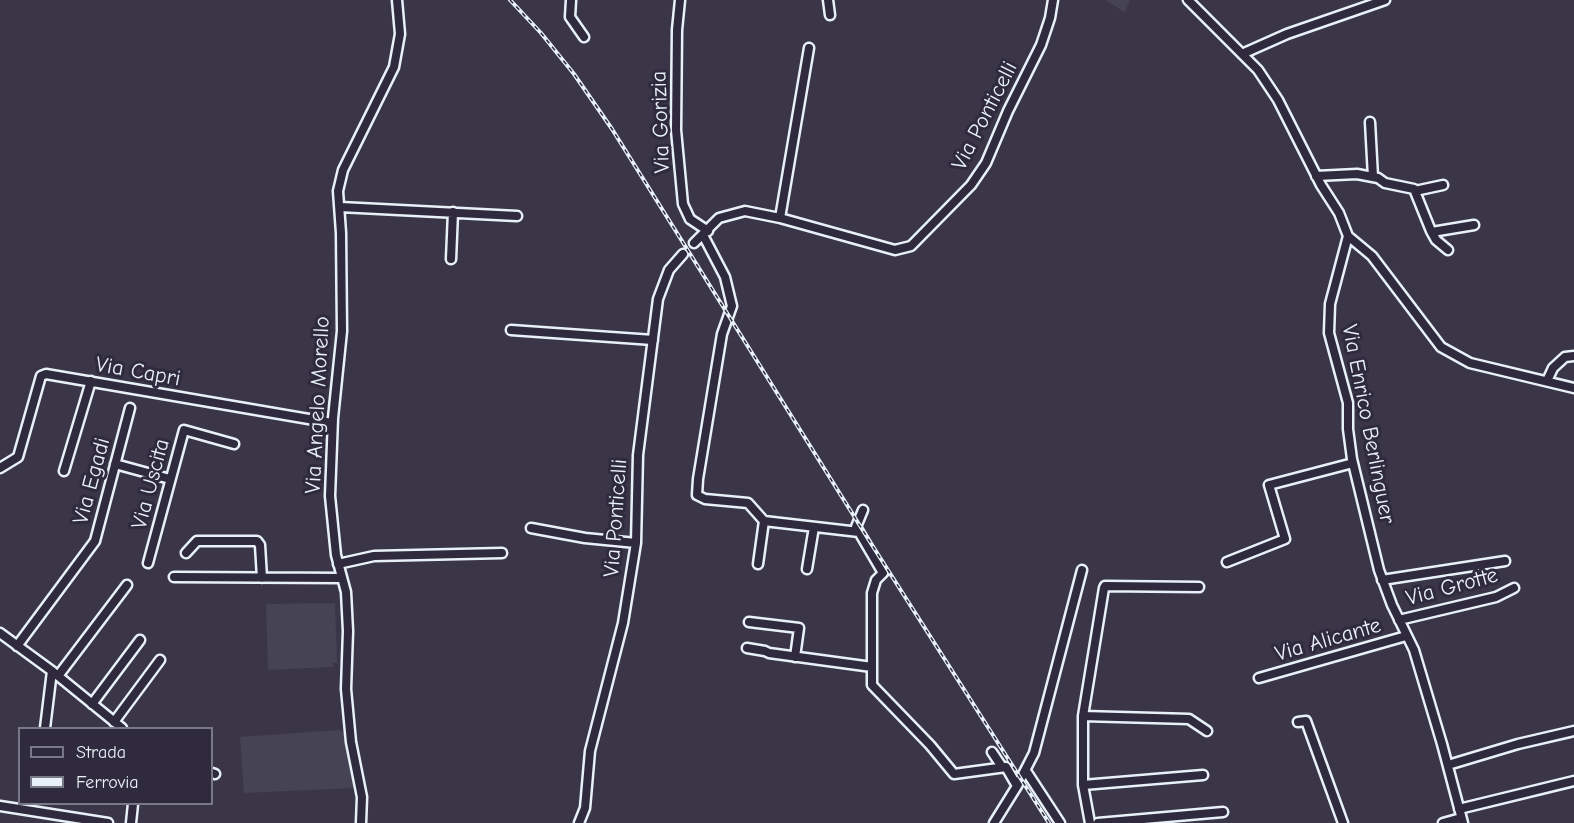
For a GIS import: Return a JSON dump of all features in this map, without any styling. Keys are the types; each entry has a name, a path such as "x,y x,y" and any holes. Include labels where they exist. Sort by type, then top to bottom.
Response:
{"street":[{"name":"Via Angelo Morello","path":"361,823 362,797 351,742 346,689 348,631 346,592 338,564 330,496 332,423 342,340 339,185 344,170 388,82 396,59 400,34 397,0"},
{"path":"571,0 570,17 584,37"},
{"name":"Via Gorizia","path":"680,0 677,30 676,130 683,204 690,219 705,233 726,276 732,306 722,334 698,479 698,495 705,500 748,503 764,521"},
{"path":"828,0 830,15"},
{"name":"Via Ponticelli","path":"694,243 719,219 745,211 780,218 895,250 910,246 971,185 986,163 1008,111 1041,45 1053,0"},
{"path":"1188,0 1257,70 1278,99 1316,176 1339,213 1348,236 1372,256 1441,348 1470,363 1574,388"},
{"path":"1242,54 1360,4 1385,0"},
{"path":"780,218 809,48"},
{"path":"1370,122 1373,177"},
{"path":"1316,176 1357,174 1414,189 1436,240 1448,250"},
{"path":"1415,191 1443,185"},
{"path":"340,207 516,216"},
{"path":"451,260 453,212"},
{"path":"1432,232 1474,225"},
{"name":"Via Enrico Berlinguer","path":"1348,236 1330,304 1329,333 1348,403 1348,429 1353,463 1382,580 1414,650 1461,816"},
{"name":"Via Ponticelli","path":"579,823 585,808 590,751 622,623 636,543 638,455 658,299 669,270 683,254"},
{"path":"511,330 653,340"},
{"path":"1547,381 1553,368 1565,357 1574,356"},
{"name":"Via Capri","path":"0,468 18,457 41,376 46,374 332,423"},
{"path":"64,471 91,381"},
{"name":"Via Egadi","path":"17,646 95,541 130,408"},
{"name":"Via Uscita","path":"148,563 184,430 234,444"},
{"path":"1227,562 1285,539 1269,485 1353,463"},
{"path":"115,464 170,479"},
{"path":"863,510 856,527 883,573 876,580 872,592 873,688 925,739 954,774 1006,767 1017,786"},
{"path":"758,564 764,521 858,532"},
{"path":"807,569 814,527"},
{"path":"531,528 585,538 636,543"},
{"path":"186,553 197,541 257,542 260,545 262,578"},
{"path":"338,564 374,556 502,553"},
{"path":"1382,580 1505,561"},
{"path":"994,823 1026,771 1034,753 1082,570"},
{"path":"174,577 342,578"},
{"path":"45,727 55,674 127,585"},
{"path":"1090,823 1083,786 1083,716 1105,586 1199,587"},
{"name":"Via Grotte","path":"1399,620 1496,597 1514,588"},
{"path":"749,622 799,628 795,657"},
{"path":"0,633 120,727"},
{"name":"Via Alicante","path":"1259,678 1406,636"},
{"path":"92,704 140,640"},
{"path":"747,648 872,667"},
{"path":"114,722 160,660"},
{"path":"1083,716 1189,719 1207,731"},
{"path":"1298,722 1306,721 1342,823"},
{"path":"1448,765 1518,744 1574,731"},
{"path":"992,752 1002,768"},
{"path":"1026,771 1060,823"},
{"path":"1083,786 1203,775"},
{"path":"1443,823 1574,781"},
{"path":"131,823 133,805"},
{"path":"0,806 34,807 108,823"},
{"path":"1098,823 1223,812"}],"shaded area":[{"path":"1105,0 1130,0 1125,12"},
{"path":"335,603 337,663 333,663 333,667 268,670 266,604"},
{"path":"339,730 344,733 354,788 244,793 240,737"}],"railway":[{"path":"510,0 541,33 574,74 612,129 1049,823"}]}
